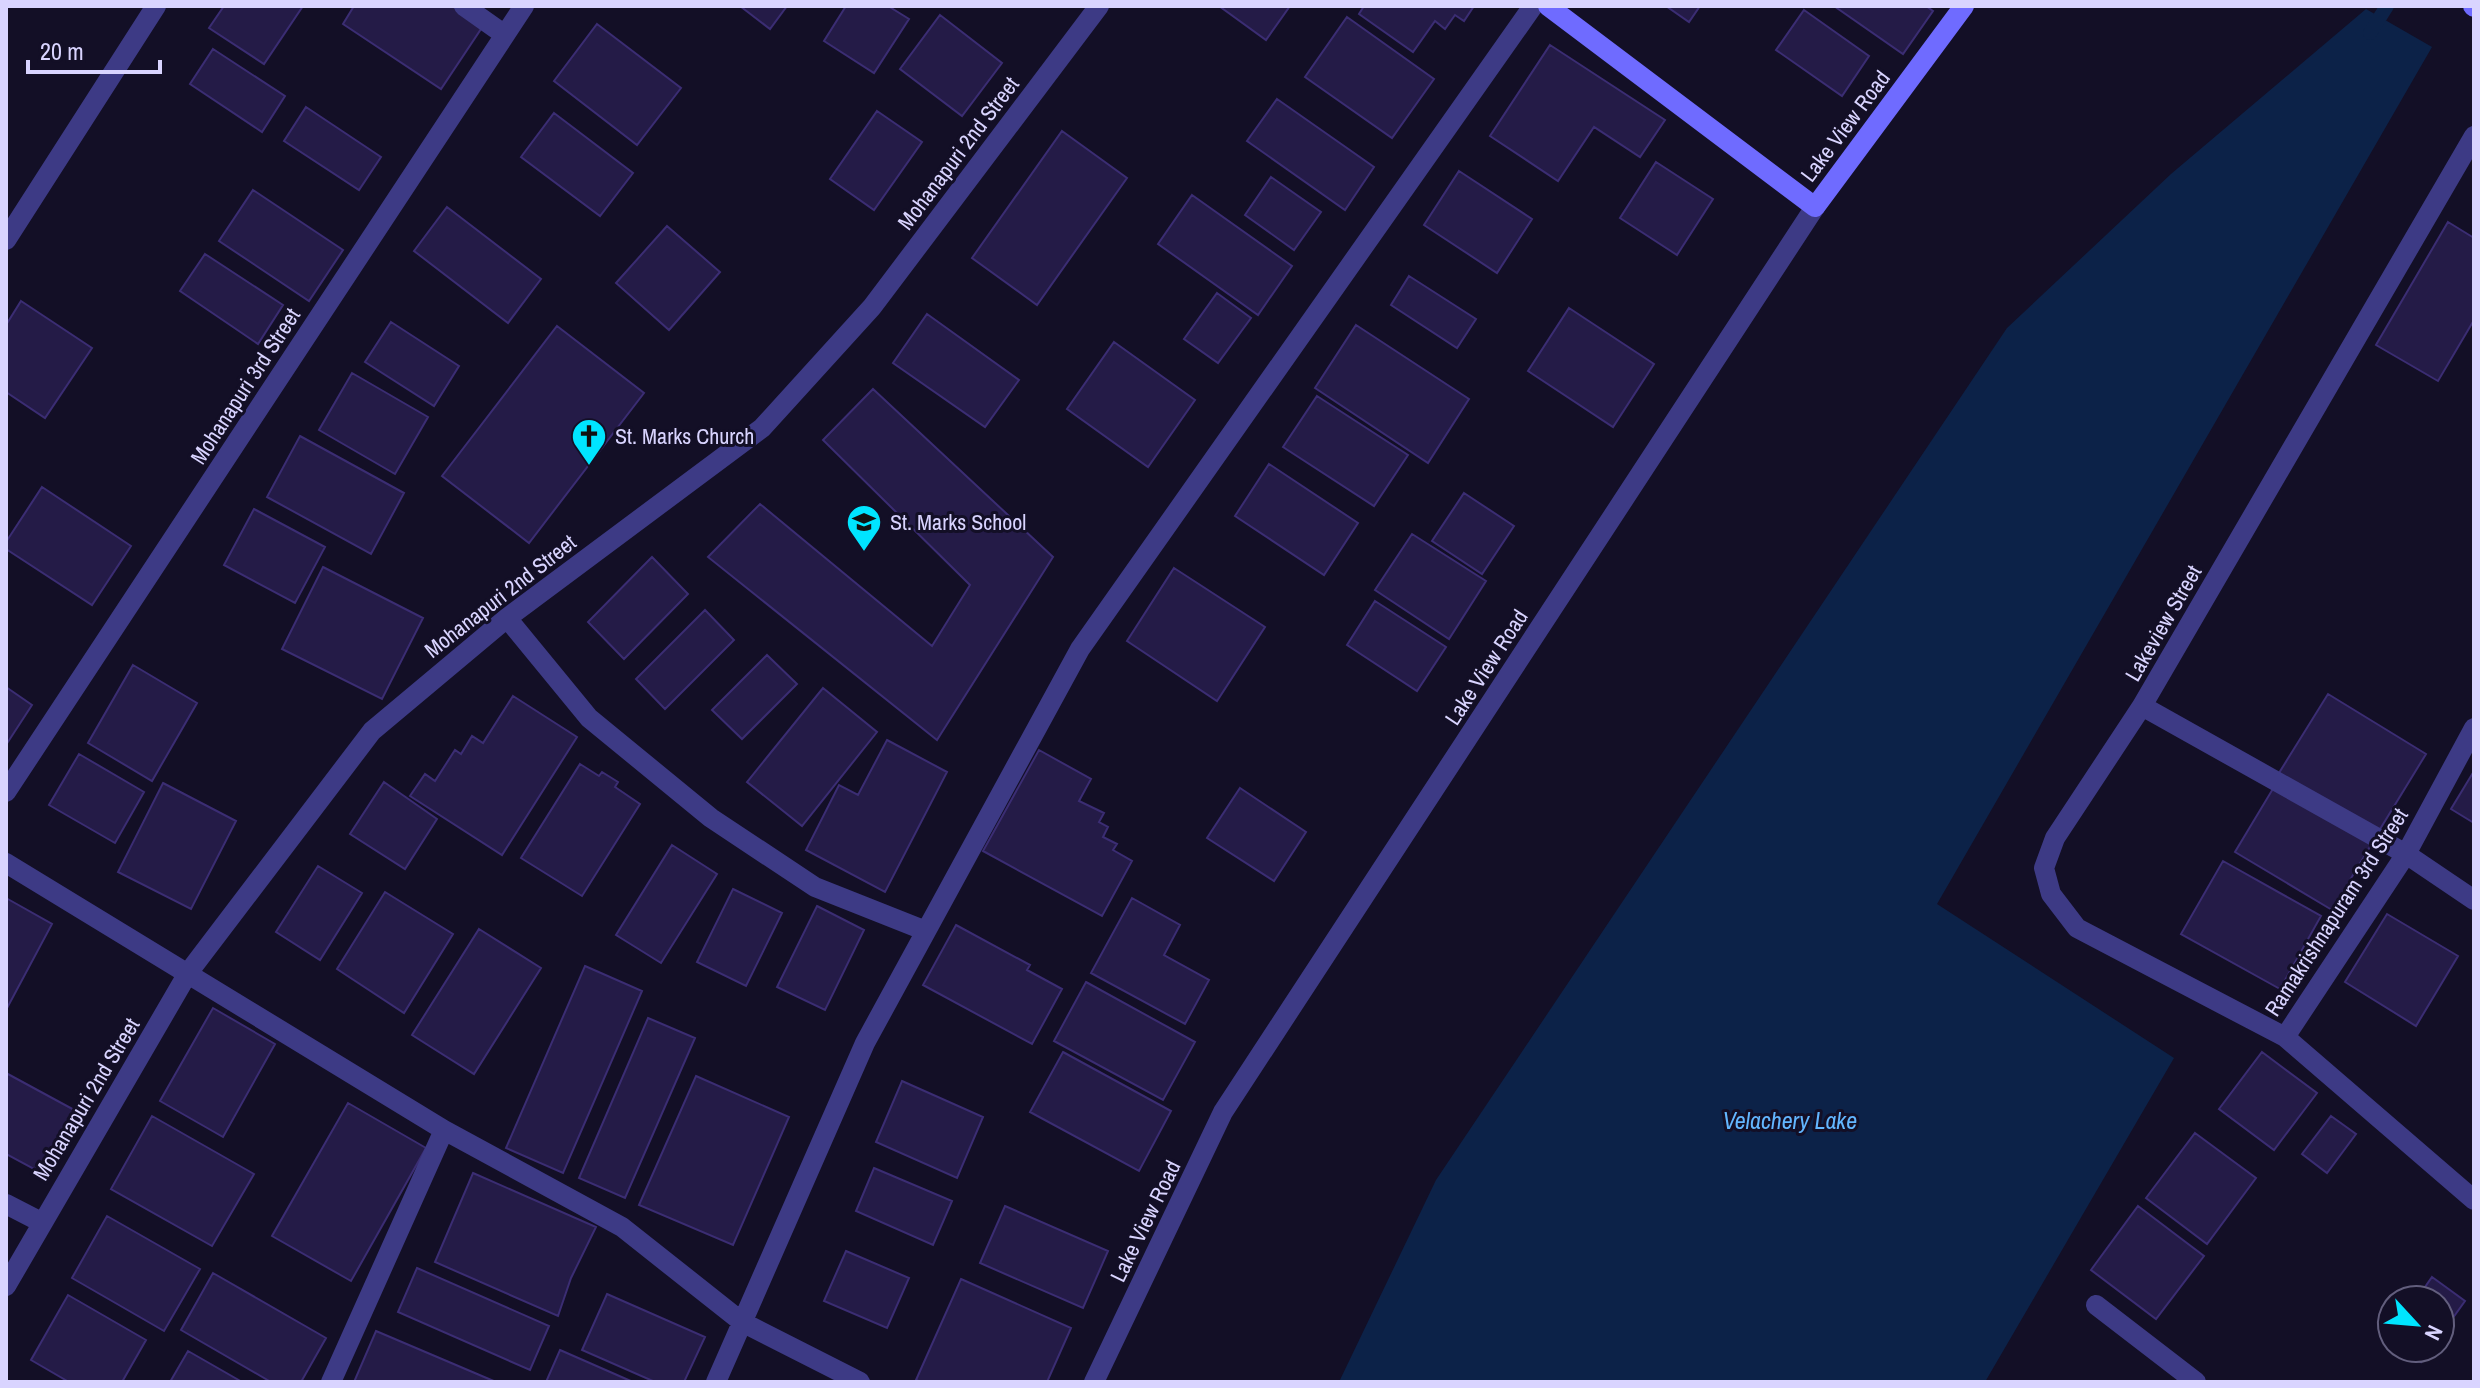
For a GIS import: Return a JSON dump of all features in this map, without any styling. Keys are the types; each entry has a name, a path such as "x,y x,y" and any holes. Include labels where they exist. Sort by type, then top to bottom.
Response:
{"street":[{"path":"6,240 156,6"},
{"path":"464,6 505,35"},
{"name":"Mohanapuri 3rd Street","path":"6,792 524,6"},
{"name":"Mohanapuri 2nd Street","path":"6,1286 188,973 372,731 507,618 762,428 872,307 1099,6"},
{"path":"716,1382 865,1043 1080,649 1533,6"},
{"path":"1548,6 1815,207"},
{"name":"Lake View Road","path":"1094,1382 1223,1112 1815,207 1964,6"},
{"name":"Lakeview Street","path":"2474,136 2142,706 2055,838 2044,868 2051,894 2077,928 2285,1037 2474,1200"},
{"path":"507,618 589,718 711,818 815,887 926,931"},
{"path":"2142,706 2406,854 2474,900"},
{"name":"Ramakrishnapuram 3rd Street","path":"2285,1037 2406,854 2474,728"},
{"path":"6,863 444,1130 622,1227 742,1322 860,1382"},
{"path":"331,1382 444,1130"},
{"path":"6,1204 41,1222"},
{"path":"2096,1305 2196,1382"}],"water":[{"name":"Velachery Lake","path":"2366,9 2432,47 1937,904 2174,1058 1985,1382 1339,1382 1436,1180 2007,328 2171,174"}],"building":[{"path":"224,6 303,6 264,64 209,28"},
{"path":"354,6 452,6 483,26 441,89 343,24"},
{"path":"740,6 787,6 770,29"},
{"path":"846,6 888,6 909,19 874,73 824,41"},
{"path":"1219,6 1290,6 1266,40"},
{"path":"1364,6 1474,6 1464,21 1455,15 1445,29 1435,21 1413,52 1359,14"},
{"path":"1666,6 1700,6 1689,22"},
{"path":"1834,6 1926,6 1933,11 1903,54"},
{"path":"1804,10 1869,56 1842,96 1776,50"},
{"path":"940,15 1002,63 962,116 900,69"},
{"path":"1347,17 1434,79 1392,138 1305,77"},
{"path":"597,24 681,88 637,145 554,81"},
{"path":"1550,45 1665,120 1640,157 1594,127 1558,181 1490,136"},
{"path":"213,49 285,96 262,132 190,84"},
{"path":"1277,99 1374,167 1345,210 1247,141"},
{"path":"306,107 381,157 359,190 284,141"},
{"path":"877,111 922,142 874,210 830,179"},
{"path":"554,113 633,173 600,216 521,157"},
{"path":"1062,131 1127,178 1037,305 972,258"},
{"path":"1656,162 1713,199 1677,255 1620,218"},
{"path":"1459,171 1532,219 1497,273 1424,225"},
{"path":"1271,177 1321,212 1294,250 1245,215"},
{"path":"253,190 343,250 309,301 219,241"},
{"path":"1192,195 1292,266 1258,315 1158,244"},
{"path":"447,207 541,279 508,323 414,251"},
{"path":"2448,222 2474,238 2474,320 2438,381 2376,345"},
{"path":"667,226 720,272 669,330 616,283"},
{"path":"205,254 283,305 258,344 180,291"},
{"path":"1409,276 1476,319 1457,348 1391,305"},
{"path":"1217,293 1251,318 1218,363 1184,339"},
{"path":"21,301 92,348 45,418 6,392 6,325"},
{"path":"1569,308 1654,364 1613,427 1528,371"},
{"path":"927,314 1019,380 985,427 893,363"},
{"path":"391,322 459,366 434,406 365,362"},
{"path":"1356,325 1469,399 1428,463 1315,388"},
{"path":"557,326 644,393 529,543 442,476"},
{"path":"1114,342 1195,400 1148,467 1067,409"},
{"path":"352,373 428,417 395,474 319,430"},
{"path":"873,389 1053,557 937,740 708,557 760,504 932,646 970,585 823,440"},
{"path":"1317,396 1408,455 1374,506 1283,447"},
{"path":"300,436 404,493 371,554 267,497"},
{"path":"1269,464 1358,523 1324,575 1235,516"},
{"path":"42,487 131,546 92,605 6,549 6,542"},
{"path":"1464,493 1514,526 1482,574 1432,541"},
{"path":"254,509 325,547 295,603 224,565"},
{"path":"1412,534 1486,581 1449,639 1375,590"},
{"path":"652,557 688,594 624,659 588,622"},
{"path":"323,567 423,618 382,699 282,649"},
{"path":"1174,568 1265,627 1217,701 1127,641"},
{"path":"1375,601 1446,647 1417,691 1347,645"},
{"path":"705,610 734,640 665,709 636,679"},
{"path":"767,655 797,684 742,739 712,710"},
{"path":"133,665 197,703 152,781 88,743"},
{"path":"6,687 32,705 6,745"},
{"path":"823,688 877,732 802,826 747,782"},
{"path":"2328,694 2426,754 2377,834 2279,773"},
{"path":"513,696 577,737 502,855 410,796 425,774 435,781 455,750 461,754 472,736 483,743"},
{"path":"887,740 947,772 885,892 806,850 839,785 858,795"},
{"path":"1039,750 1091,779 1079,801 1104,813 1099,822 1108,827 1103,837 1117,844 1113,850 1132,861 1102,916 983,851"},
{"path":"79,754 144,792 115,843 49,805"},
{"path":"580,764 599,776 602,772 618,782 615,787 640,804 582,896 521,858"},
{"path":"2474,771 2474,823 2451,809"},
{"path":"384,782 437,819 405,869 350,834"},
{"path":"2277,782 2374,840 2332,910 2235,852"},
{"path":"163,783 236,821 191,909 118,872"},
{"path":"1240,788 1306,832 1274,881 1207,838"},
{"path":"672,845 717,874 661,963 616,935"},
{"path":"2223,861 2321,916 2280,989 2181,934"},
{"path":"318,866 362,893 320,960 276,932"},
{"path":"733,889 782,913 746,986 697,962"},
{"path":"385,892 453,934 404,1013 337,969"},
{"path":"6,898 52,924 6,1010"},
{"path":"1132,898 1180,925 1164,955 1209,980 1185,1024 1091,973"},
{"path":"817,906 864,930 825,1010 777,987"},
{"path":"2387,914 2458,956 2416,1026 2345,982"},
{"path":"956,925 1030,965 1027,970 1062,989 1032,1044 923,985"},
{"path":"479,929 541,968 474,1074 412,1035"},
{"path":"585,966 642,991 563,1173 506,1148"},
{"path":"1086,982 1195,1042 1163,1100 1054,1041"},
{"path":"213,1008 275,1044 223,1137 160,1101"},
{"path":"648,1018 695,1038 625,1198 579,1178"},
{"path":"1063,1052 1171,1111 1139,1171 1030,1112"},
{"path":"2262,1052 2317,1093 2274,1150 2219,1109"},
{"path":"6,1073 78,1112 45,1175 6,1154"},
{"path":"696,1076 789,1117 733,1245 639,1205"},
{"path":"902,1081 983,1117 957,1178 876,1142"},
{"path":"348,1103 426,1148 351,1281 272,1236"},
{"path":"152,1116 254,1174 212,1246 111,1189"},
{"path":"2331,1116 2356,1134 2327,1173 2302,1154"},
{"path":"2195,1133 2256,1178 2207,1244 2146,1198"},
{"path":"874,1168 952,1201 933,1245 856,1211"},
{"path":"473,1173 596,1227 571,1278 558,1316 435,1262"},
{"path":"1005,1206 1108,1251 1083,1308 980,1263"},
{"path":"2138,1206 2204,1256 2156,1319 2091,1270"},
{"path":"107,1216 200,1269 164,1331 72,1278"},
{"path":"846,1251 909,1278 887,1328 824,1301"},
{"path":"417,1268 549,1326 530,1370 398,1312"},
{"path":"213,1273 326,1338 301,1382 271,1382 181,1330"},
{"path":"2432,1277 2442,1284 2427,1284"},
{"path":"961,1279 1071,1328 1047,1382 916,1380"},
{"path":"607,1294 705,1337 684,1382 655,1382 582,1350"},
{"path":"2456,1294 2465,1301 2456,1314"},
{"path":"68,1295 146,1340 122,1382 69,1382 31,1360"},
{"path":"376,1331 496,1382 354,1382"},
{"path":"560,1350 633,1382 546,1382"},
{"path":"188,1351 242,1382 170,1382"}],"waterway":[{"path":"2370,33 2387,6"}],"place":[{"name":"St. Marks Church","path":"589,467"},
{"name":"St. Marks School","path":"864,553"}]}
